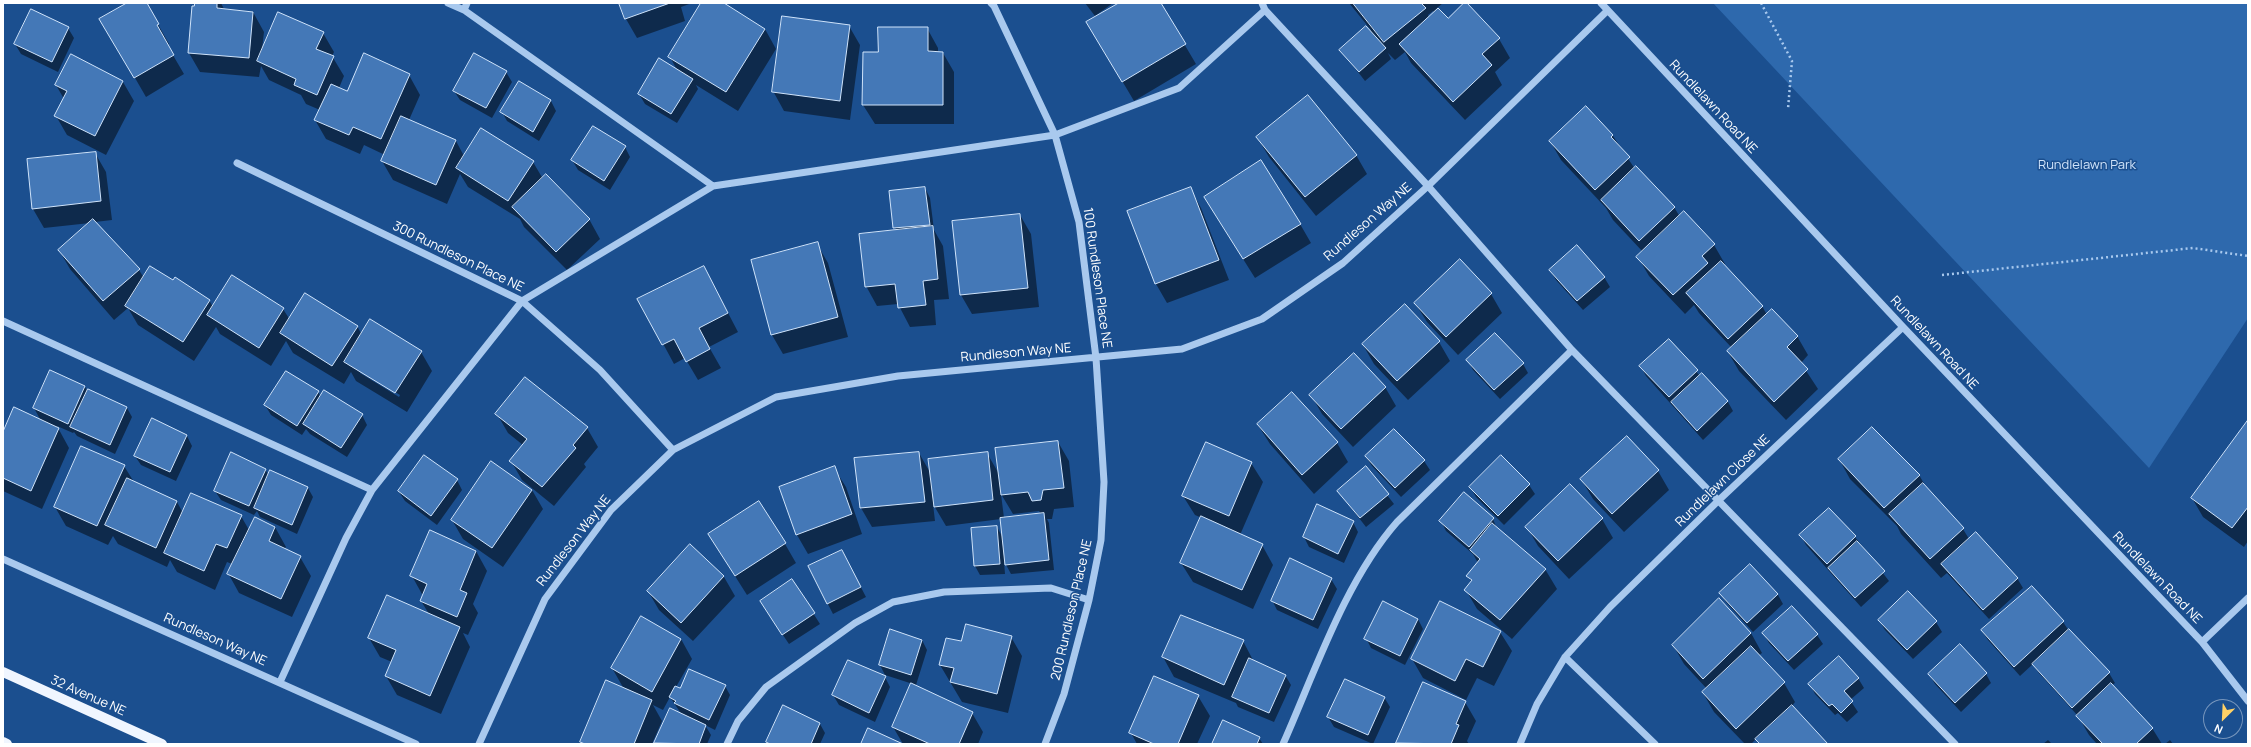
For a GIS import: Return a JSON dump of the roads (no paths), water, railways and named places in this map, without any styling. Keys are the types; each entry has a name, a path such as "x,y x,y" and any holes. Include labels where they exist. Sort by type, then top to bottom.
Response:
{"main road":[{"name":"32 Avenue NE","path":"3,672 162,744"},
{"path":"3,742 7,744"}],"street":[{"path":"448,3 466,6 713,186"},
{"name":"100 Rundleson Place NE","path":"991,3 994,6 1055,135 1079,222 1096,358"},
{"name":"Rundlelawn Road NE","path":"1601,3 1903,327 2202,642 2248,702"},
{"path":"280,682 346,538 372,490 522,301 713,186 1055,135 1179,88 1263,6 1428,186 1572,350 1955,744"},
{"name":"Rundleson Way NE","path":"479,744 545,600 611,510 672,450 776,396 898,376 1182,349 1262,319 1343,264 1428,186 1607,11"},
{"name":"300 Rundleson Place NE","path":"237,163 522,301 600,370 672,450"},
{"path":"3,321 372,490"},
{"name":"Rundlelawn Close NE","path":"1520,744 1537,704 1565,657 1610,607 1719,500 1903,327"},
{"path":"1283,744 1340,616 1380,542 1397,522 1572,350"},
{"name":"200 Rundleson Place NE","path":"1045,744 1064,694 1089,600 1101,540 1104,482 1096,358"},
{"name":"Rundleson Way NE","path":"3,559 416,744"},
{"path":"727,744 738,722 766,687 855,623 893,602 944,592 1051,588 1089,600"},
{"path":"2202,642 2248,598"},
{"path":"1565,657 1655,744"}],"park label":[{"name":"Rundlelawn Park","path":"2087,165"}]}
